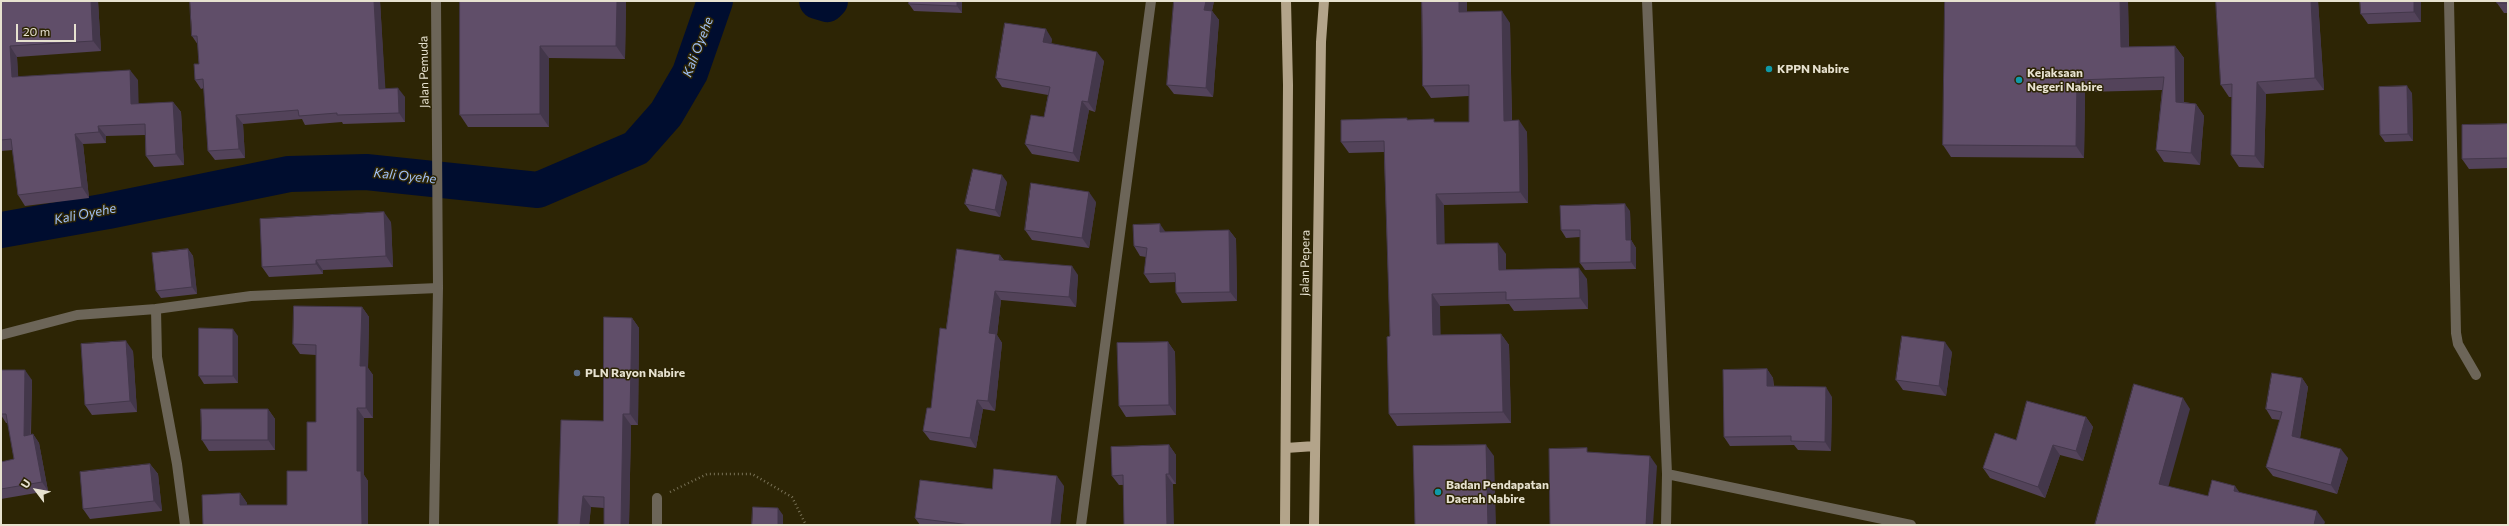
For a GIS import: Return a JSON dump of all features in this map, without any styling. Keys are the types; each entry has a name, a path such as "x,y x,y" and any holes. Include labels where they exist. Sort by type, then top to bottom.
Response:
{"main road":[{"name":"Jalan Pepera","path":"1285,525 1288,92 1286,1"},
{"name":"Jalan Pepera","path":"1314,525 1321,42 1324,1"},
{"path":"1286,448 1315,446"}],"street":[{"name":"Jalan Pemuda","path":"434,525 439,220 436,1"},
{"path":"1082,525 1151,1"},
{"path":"1647,1 1667,474 1666,525"},
{"path":"2449,1 2456,333 2458,344 2476,375"},
{"path":"1,335 77,315 156,309 251,296 438,288"},
{"path":"156,309 157,357 177,464 185,525"},
{"path":"1667,474 1911,525"},
{"path":"657,498 657,525"}],"path":[{"path":"657,498 707,474 752,474 792,497 806,525"}],"building":[{"path":"1,1 91,1 93,41 10,46 12,77 130,70 131,104 173,102 176,154 146,156 145,124 98,126 99,132 75,134 82,187 18,195 11,139 1,140"},
{"path":"190,1 374,1 379,89 398,88 399,113 337,115 337,113 299,116 298,110 236,115 239,149 208,151 203,79 195,80 194,64 199,64 197,36 192,36"},
{"path":"460,1 617,1 616,46 540,46 540,114 460,115"},
{"path":"909,1 957,1 957,6 909,4"},
{"path":"1174,1 1206,1 1204,10 1212,11 1206,88 1167,85"},
{"path":"1422,1 1459,1 1459,12 1502,11 1504,121 1519,120 1520,192 1436,194 1437,244 1498,243 1499,270 1579,268 1580,298 1506,300 1506,292 1432,294 1433,335 1501,334 1503,412 1389,414 1387,337 1390,336 1384,141 1341,142 1341,120 1407,118 1407,120 1434,119 1434,122 1469,122 1469,85 1423,86"},
{"name":"Kejaksaan Negeri Nabire","path":"1945,1 2120,1 2121,47 2175,46 2176,102 2196,104 2191,153 2156,150 2164,77 2077,80 2076,146 1943,145"},
{"path":"2216,1 2311,1 2315,78 2257,82 2255,156 2231,155 2232,84 2221,85"},
{"path":"2360,1 2414,1 2414,12 2361,14"},
{"path":"2497,1 2508,1 2508,3 2497,3"},
{"path":"1005,23 1046,29 1043,42 1097,52 1088,102 1082,101 1073,153 1025,144 1031,115 1044,117 1050,87 996,78"},
{"path":"2407,86 2408,134 2380,135 2379,87"},
{"path":"2508,124 2508,158 2462,159 2462,125"},
{"path":"973,169 1002,175 995,210 965,204"},
{"path":"1031,183 1089,192 1082,238 1025,230"},
{"path":"1625,204 1626,240 1631,240 1631,262 1580,263 1580,230 1561,230 1560,206"},
{"path":"384,212 386,256 316,260 316,264 262,267 260,219"},
{"path":"1160,224 1160,232 1229,230 1230,292 1176,293 1175,273 1144,274 1147,248 1134,246 1133,225"},
{"path":"188,249 192,287 156,291 152,253"},
{"path":"957,249 1000,255 999,260 1072,266 1069,297 995,291 989,333 996,334 988,401 977,400 970,438 923,431 927,408 931,408 940,328 946,329"},
{"path":"294,306 362,307 360,366 366,366 366,408 357,408 357,471 361,471 362,525 203,525 202,495 240,493 240,505 287,505 287,471 307,471 307,422 316,422 316,345 293,344"},
{"path":"604,317 632,318 630,414 623,414 621,525 604,525 604,497 583,496 580,525 558,525 561,420 603,421"},
{"path":"199,328 233,329 233,376 199,376"},
{"path":"1902,336 1945,342 1939,386 1896,380"},
{"path":"126,341 130,401 85,405 81,344"},
{"path":"1168,342 1169,405 1119,406 1117,343"},
{"path":"1767,369 1767,386 1826,387 1825,442 1791,441 1791,436 1724,437 1723,370"},
{"path":"1,370 25,370 24,436 33,434 42,482 1,489 1,462 14,459 6,414 1,414"},
{"path":"2272,373 2302,378 2292,436 2341,449 2331,485 2266,467 2282,412 2266,409"},
{"path":"2134,384 2183,398 2159,484 2208,496 2212,480 2235,486 2234,491 2317,511 2314,525 2095,525"},
{"path":"2027,401 2086,417 2076,451 2053,445 2038,487 1983,468 1995,433 2016,440"},
{"path":"201,409 268,409 268,440 202,440"},
{"path":"1169,445 1169,474 1166,474 1167,525 1124,525 1123,475 1112,476 1111,447"},
{"path":"1486,445 1488,525 1415,525 1413,446"},
{"path":"1587,448 1587,452 1650,456 1646,525 1550,525 1549,449"},
{"path":"150,464 154,501 83,509 80,472"},
{"path":"994,469 1057,476 1051,525 970,525 915,518 920,480 992,489"},
{"path":"753,507 778,508 778,525 752,525"}],"waterway":[{"name":"Kali Oyehe","path":"1,230 108,211 289,174 366,172 538,190 636,148 666,114 690,73 715,1"},
{"name":"Kali Oyehe","path":"817,1 827,4 830,1"}],"place":[{"name":"KPPN Nabire","path":"1769,69"},
{"name":"Kejaksaan Negeri Nabire","path":"2019,80"},
{"name":"PLN Rayon Nabire","path":"577,373"},
{"name":"Badan Pendapatan Daerah Nabire","path":"1438,492"}]}
